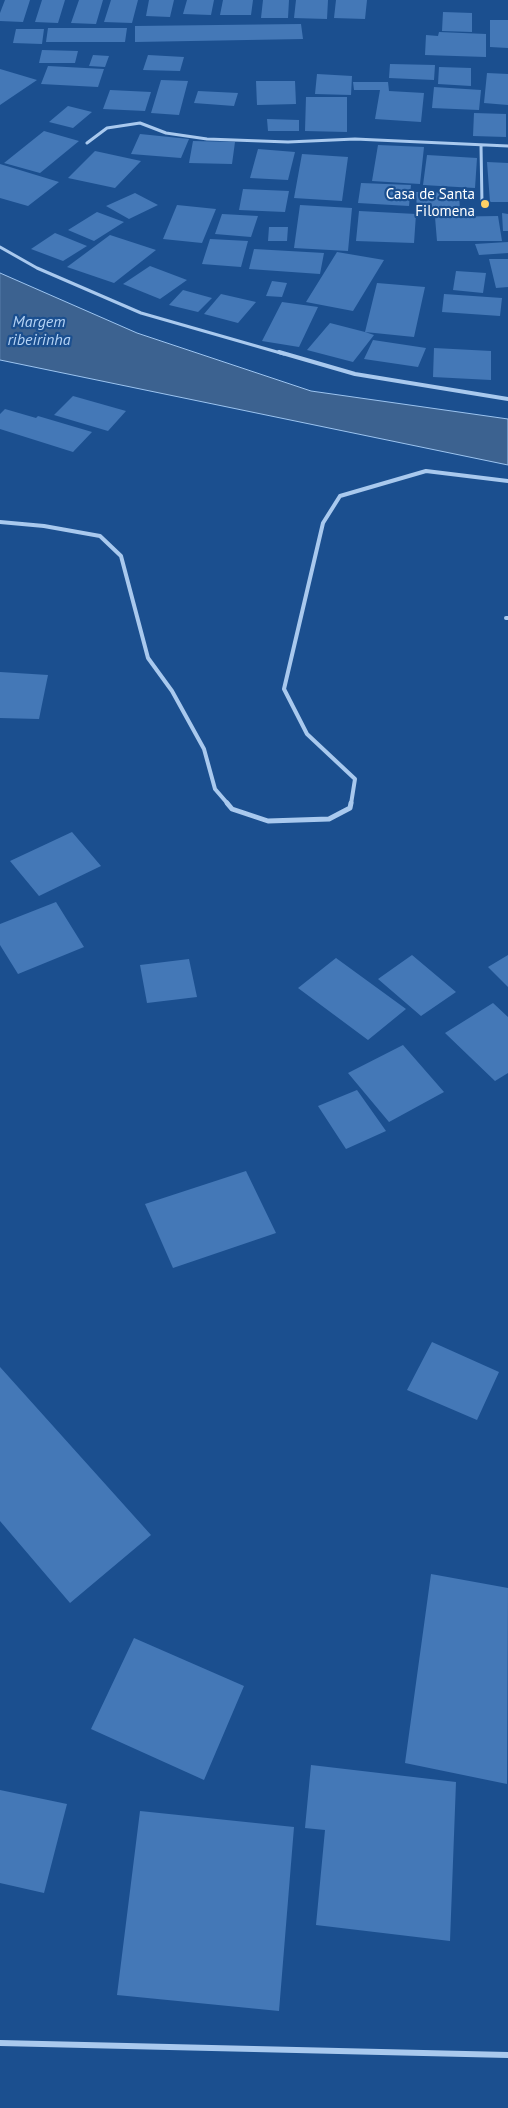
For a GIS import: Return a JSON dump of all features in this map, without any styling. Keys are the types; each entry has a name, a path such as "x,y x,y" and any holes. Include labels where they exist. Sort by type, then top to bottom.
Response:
{"street":[{"path":"87,143 107,128 140,123 166,133 207,140 288,142 355,139 508,146"},
{"path":"481,145 482,204"},
{"path":"0,247 37,268 141,313 355,374 508,399"},
{"path":"0,522 44,526 100,536 122,556 148,658 172,691 204,749 215,789 232,808 268,821 329,819 350,808 355,779 307,734 284,689 324,523 340,496 426,471 508,480"},
{"path":"0,2043 508,2055"}],"water":[{"name":"Margem ribeirinha","path":"0,273 137,333 311,391 508,419 508,465 0,360"}],"building":[{"path":"5,0 30,0 23,22 0,21 0,13"},
{"path":"42,0 65,0 58,23 35,22"},
{"path":"79,0 103,0 96,24 71,23"},
{"path":"111,0 138,0 132,23 104,22"},
{"path":"149,0 174,0 170,17 146,16"},
{"path":"187,0 214,0 211,15 183,14"},
{"path":"223,0 253,0 251,15 220,15"},
{"path":"263,0 289,0 288,18 261,18"},
{"path":"296,0 328,0 327,19 294,18"},
{"path":"336,0 367,0 365,19 334,18"},
{"path":"443,12 472,13 472,32 442,31"},
{"path":"490,20 508,20 508,48 490,47"},
{"path":"301,24 303,39 135,42 135,26"},
{"path":"48,28 127,28 125,42 46,42"},
{"path":"16,29 44,29 42,44 13,43"},
{"path":"439,32 486,34 486,57 425,55 426,35 438,36"},
{"path":"42,50 78,51 75,63 39,63"},
{"path":"93,55 109,56 105,67 89,66"},
{"path":"148,55 184,57 180,71 143,70"},
{"path":"390,64 435,65 434,80 389,78"},
{"path":"48,66 104,69 98,87 41,84"},
{"path":"439,67 471,68 471,86 438,84"},
{"path":"0,69 37,80 0,105"},
{"path":"487,73 508,74 508,105 484,103"},
{"path":"317,74 352,76 351,95 315,94"},
{"path":"161,80 188,81 179,115 151,113"},
{"path":"256,81 295,81 296,104 257,105"},
{"path":"353,82 388,82 389,91 424,93 421,122 375,119 380,90 354,90"},
{"path":"434,87 481,90 479,110 432,108"},
{"path":"110,90 151,92 145,111 103,109"},
{"path":"198,91 238,93 234,106 194,103"},
{"path":"306,97 347,97 347,132 305,131"},
{"path":"68,106 92,112 73,128 49,122"},
{"path":"474,113 506,114 506,137 473,136"},
{"path":"267,119 299,120 299,131 268,131"},
{"path":"44,131 79,141 40,173 4,163"},
{"path":"140,134 189,139 181,158 131,154"},
{"path":"193,141 235,142 232,164 189,163"},
{"path":"378,145 424,147 420,184 372,181"},
{"path":"258,149 295,152 288,180 250,178"},
{"path":"95,151 141,161 115,188 68,178"},
{"path":"302,154 348,157 342,201 294,198"},
{"path":"427,155 477,158 475,188 423,185"},
{"path":"487,162 508,163 508,202 490,202"},
{"path":"0,164 59,182 28,206 0,198"},
{"path":"361,183 411,185 409,206 358,203"},
{"path":"243,189 289,191 285,212 239,210"},
{"path":"416,192 459,193 460,212 417,211"},
{"path":"135,193 158,205 129,219 106,206"},
{"path":"177,205 216,209 202,243 163,239"},
{"path":"300,205 352,208 348,251 294,248"},
{"path":"359,211 416,214 414,243 356,241"},
{"path":"97,212 124,222 94,241 68,230"},
{"path":"502,213 508,214 508,231 503,231"},
{"path":"222,214 258,216 251,237 215,234"},
{"path":"498,216 502,241 437,241 435,217"},
{"path":"269,227 288,227 287,241 268,241"},
{"path":"55,233 87,246 63,261 31,249"},
{"path":"110,235 156,250 114,283 67,267"},
{"path":"210,239 248,241 241,267 202,264"},
{"path":"508,242 508,253 479,255 475,244"},
{"path":"254,249 324,253 320,274 249,269"},
{"path":"337,252 384,260 353,311 306,302"},
{"path":"489,259 508,259 508,287 496,288"},
{"path":"150,266 187,280 160,299 123,284"},
{"path":"456,271 486,273 483,293 453,290"},
{"path":"272,281 287,283 282,297 266,296"},
{"path":"377,283 425,287 414,337 365,332"},
{"path":"183,290 212,298 198,312 169,305"},
{"path":"221,294 256,302 238,323 204,314"},
{"path":"444,294 502,298 500,316 442,312"},
{"path":"282,302 318,307 299,347 262,341"},
{"path":"330,323 374,335 353,362 307,350"},
{"path":"373,340 426,348 418,367 364,359"},
{"path":"434,348 491,351 491,380 433,377"},
{"path":"73,396 126,411 108,431 54,415"},
{"path":"5,409 36,418 38,416 92,432 73,452 0,429 0,414"},
{"path":"0,672 48,675 39,719 0,718"},
{"path":"72,832 101,866 39,896 10,861"},
{"path":"56,902 84,947 18,974 0,945 0,924"},
{"path":"412,955 456,992 421,1016 378,979"},
{"path":"508,955 508,987 488,967"},
{"path":"336,958 406,1009 368,1040 298,988"},
{"path":"189,959 197,997 147,1003 140,965"},
{"path":"493,1003 508,1017 508,1073 495,1081 445,1033"},
{"path":"403,1045 444,1092 389,1122 348,1073"},
{"path":"357,1090 386,1131 346,1149 318,1106"},
{"path":"246,1171 276,1233 173,1268 145,1204"},
{"path":"432,1342 499,1372 477,1420 407,1390"},
{"path":"0,1367 151,1535 70,1603 0,1521"},
{"path":"431,1574 508,1588 507,1784 405,1763"},
{"path":"134,1638 244,1686 204,1780 91,1729"},
{"path":"311,1765 456,1782 450,1941 316,1925 325,1830 305,1828"},
{"path":"0,1790 67,1804 44,1893 0,1883"},
{"path":"140,1811 294,1827 279,2011 117,1995"}],"place":[{"name":"Casa de Santa Filomena","path":"485,204"}]}
